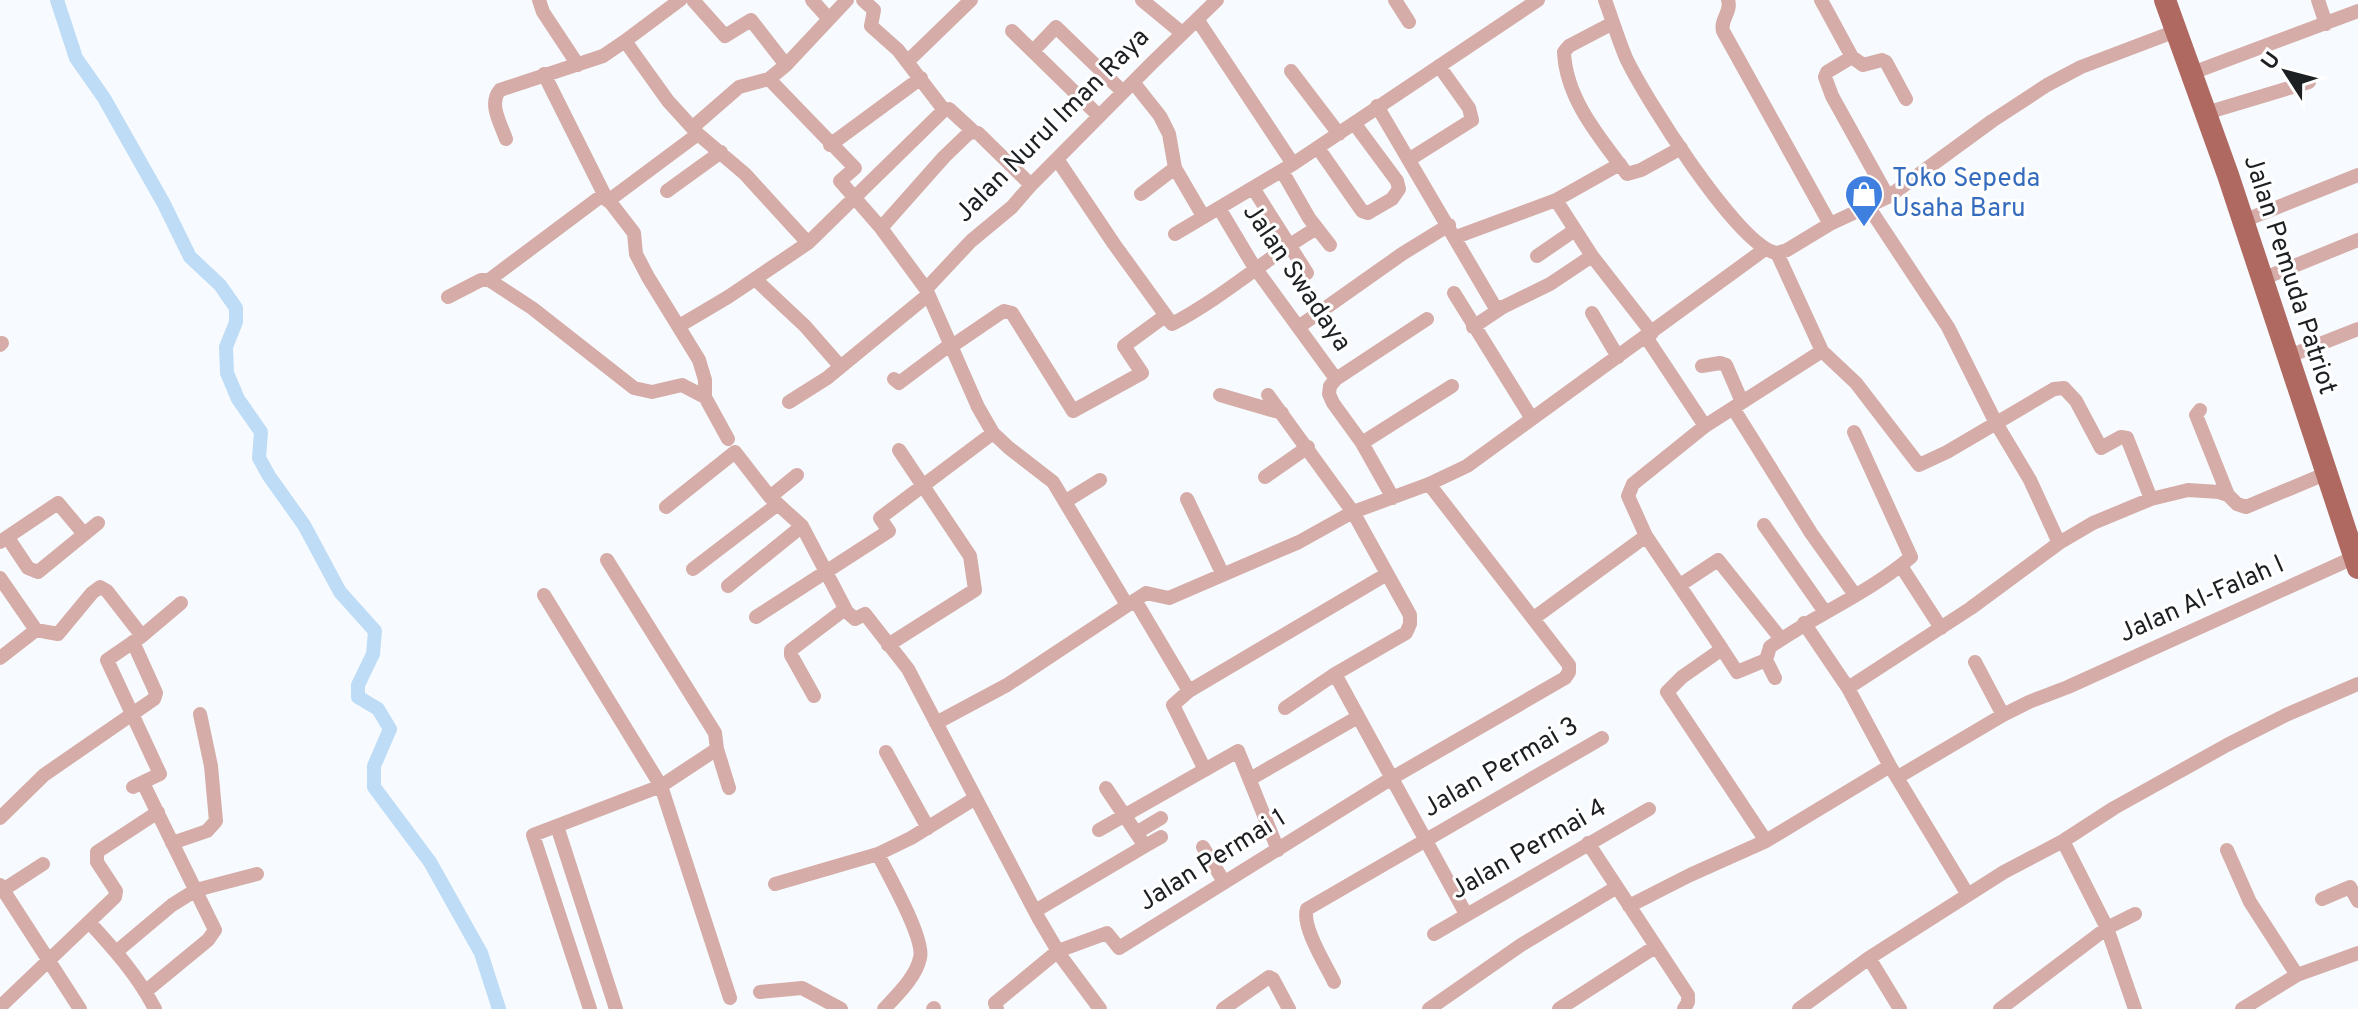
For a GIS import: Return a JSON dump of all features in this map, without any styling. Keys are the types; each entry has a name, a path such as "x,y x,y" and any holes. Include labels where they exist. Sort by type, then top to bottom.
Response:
{"main road":[{"name":"Jalan Pemuda Patriot","path":"2165,0 2243,221 2325,474 2355,554"}],"street":[{"path":"539,0 543,12 578,65"},
{"path":"506,139 495,108 495,96 500,90 578,65 628,44 680,0"},
{"path":"693,0 725,36 751,20 786,65"},
{"path":"812,0 829,19"},
{"path":"489,280 695,131 739,87 769,79 847,0"},
{"path":"863,0 874,10 871,26 921,78 944,110"},
{"path":"1142,0 1182,33"},
{"name":"Jalan Nurul Iman Raya","path":"789,402 827,378 927,292 971,241 1012,207 1217,0"},
{"path":"1395,0 1409,22"},
{"path":"1175,234 1318,148 1538,0"},
{"path":"1605,0 1625,55 1644,94 1728,212 1771,251 1822,351 1856,383 1917,464 1923,465 1947,452 2054,389 2064,388 2076,401 2101,448 2121,437 2127,438 2151,499"},
{"path":"1728,0 1730,8 1723,22 1723,31 1830,224"},
{"path":"1821,0 1852,57 1863,65 1882,60 1886,62 1906,99"},
{"path":"2318,0 2326,24"},
{"path":"907,62 969,1"},
{"path":"2192,73 2326,24 2352,8"},
{"path":"1197,19 1288,167 1317,228 1330,245"},
{"path":"1613,23 1569,46 1564,52 1572,92 1627,174 1641,170 1681,148"},
{"path":"1034,50 1056,27 1160,116 1169,134 1175,168 1203,216"},
{"path":"1012,31 1099,116"},
{"path":"936,723 1007,685 1146,593 1169,598 1299,542 1353,512 1429,484 1467,466 1771,251 1787,250 1830,224 1888,197 2047,85 2081,67 2176,31"},
{"path":"628,44 654,85 695,131 721,152 808,243"},
{"path":"1852,57 1827,72 1825,77 1832,96 1888,197"},
{"path":"1410,159 1472,120 1469,108 1439,66"},
{"path":"1291,71 1339,134"},
{"path":"544,74 606,197 634,233 636,254 702,367 705,397 728,439"},
{"path":"830,145 921,78"},
{"path":"769,79 855,168 840,181 881,228 927,292 978,407 993,433 1053,482 1189,691"},
{"path":"2206,113 2309,82"},
{"path":"1377,106 1494,305 1503,307"},
{"path":"679,326 808,243 944,110 949,109 1031,185"},
{"path":"1318,148 1362,211 1368,213 1392,199 1399,189 1397,181 1354,123"},
{"path":"881,228 944,157 970,132 974,132"},
{"path":"667,191 721,152"},
{"path":"1057,159 1172,324 1203,307 1317,228"},
{"path":"1300,326 1402,254 1452,231 1556,200 1620,164"},
{"path":"1141,194 1175,168"},
{"path":"2243,221 2358,175"},
{"path":"1253,188 1307,273"},
{"path":"1556,200 1649,335 1705,426"},
{"path":"1868,206 1948,327 1996,423 2030,480 2059,543"},
{"name":"Jalan Swadaya","path":"1219,208 1257,270 1336,379 1330,386 1333,403 1362,443 1393,498"},
{"path":"1537,256 1575,230"},
{"path":"2262,279 2358,240"},
{"path":"1473,327 1503,307 1550,284 1592,256"},
{"path":"755,279 805,326 840,366"},
{"path":"448,297 481,280 489,280 532,308 634,388 645,392 682,385 705,397"},
{"path":"1454,293 1532,419"},
{"path":"894,379 899,383 1004,311 1012,313 1073,411 1142,373 1124,346 1165,316"},
{"path":"1592,313 1618,357"},
{"path":"1336,379 1427,319"},
{"path":"2287,357 2358,329"},
{"path":"1766,660 1737,672 1646,536 1628,496 1630,489 1654,466 1705,426 1822,351"},
{"path":"1702,366 1726,365 1738,405 1811,533 1855,595"},
{"path":"1362,443 1452,386"},
{"path":"1220,395 1282,413"},
{"path":"1268,395 1353,512 1410,615 1406,633 1335,674 1285,708"},
{"path":"2200,410 2196,415 2228,495 2237,504 2246,507 2325,474"},
{"path":"1775,678 1766,660 1767,649 1804,623 1901,566 1912,555 1854,432"},
{"path":"756,617 889,531 880,518 993,433"},
{"path":"1265,477 1308,447"},
{"path":"888,645 975,590 970,556 899,450"},
{"path":"666,507 735,452 774,501 802,526 845,609 855,619 865,614 900,656 1035,911 1058,951 1100,1009"},
{"path":"693,569 774,501 797,475"},
{"path":"1066,501 1100,480"},
{"path":"1429,484 1534,618 1646,536"},
{"path":"1848,688 1941,628 2059,543 2093,523 2151,499 2199,489 2228,495"},
{"path":"1187,499 1223,575"},
{"path":"84,534 58,503 4,540 35,572 84,534 98,523"},
{"path":"1764,525 1825,612"},
{"path":"728,586 802,526"},
{"name":"Jalan Al-Falah I","path":"1629,906 1766,841 2029,702 2068,687 2355,554"},
{"path":"607,560 715,733 729,788"},
{"path":"1680,585 1718,560 1781,639"},
{"path":"1901,566 1941,628"},
{"path":"1205,770 1173,705 1189,691 1387,574"},
{"path":"0,578 36,630 58,634 92,593 100,587 107,591 137,639 156,693 153,701 44,775 0,818"},
{"path":"544,595 661,786 730,998"},
{"path":"146,991 208,940 215,930 158,812 138,785 160,775 106,662 181,603"},
{"path":"814,696 791,650 845,609"},
{"name":"Jalan Permai 1","path":"1058,951 1107,933 1119,948 1392,778 1565,678 1569,665 1534,618"},
{"path":"1804,623 1848,688 1968,895"},
{"path":"0,658 36,630"},
{"path":"1718,643 1667,692 1766,841"},
{"path":"1975,662 2003,715"},
{"path":"1335,674 1466,914"},
{"path":"1799,1009 1869,958 2114,808 2288,714 2358,684"},
{"path":"172,843 207,831 216,821 211,766 200,714"},
{"path":"1250,779 1358,717"},
{"name":"Jalan Permai 3","path":"1334,982 1308,929 1304,916 1307,909 1602,738"},
{"path":"590,1009 533,835 661,786 717,749"},
{"path":"1099,830 1238,751 1278,850"},
{"path":"886,752 928,828"},
{"path":"1106,788 1145,846"},
{"path":"775,884 878,854 974,799"},
{"name":"Jalan Permai 4","path":"1434,934 1649,809"},
{"path":"0,1007 116,893 97,862 97,852 158,812"},
{"path":"1136,833 1161,818"},
{"path":"557,826 616,1009"},
{"path":"1035,911 1161,837"},
{"path":"2063,841 2107,928 2135,1009"},
{"path":"1588,843 1688,995 1684,1009"},
{"path":"1203,847 1224,882"},
{"path":"2227,850 2250,902 2297,975"},
{"path":"878,854 919,938 922,954 908,981 884,1009"},
{"path":"43,864 2,887 80,1009"},
{"path":"116,952 172,905 196,890 257,874"},
{"path":"1429,1009 1521,945 1617,887"},
{"path":"2322,899 2350,887 2358,901"},
{"path":"2000,1009 2107,928 2135,914"},
{"path":"89,922 146,991 155,1009"},
{"path":"1559,1009 1655,947"},
{"path":"997,1009 995,1003 1058,951"},
{"path":"2242,1009 2297,975 2358,953"},
{"path":"1869,958 1900,1009"},
{"path":"1229,1008 1266,977 1271,977 1289,1009"},
{"path":"760,992 802,988 841,1009"}],"waterway":[{"path":"57,0 76,58 104,98 190,257 220,285 236,308 236,322 226,347 227,373 238,399 261,432 259,458 304,525 340,592 375,631 373,654 358,685 358,697 378,709 390,729 374,766 374,787 430,862 481,953 499,1009"}],"place":[{"name":"Toko Sepeda Usaha Baru","path":"1864,228"}]}
